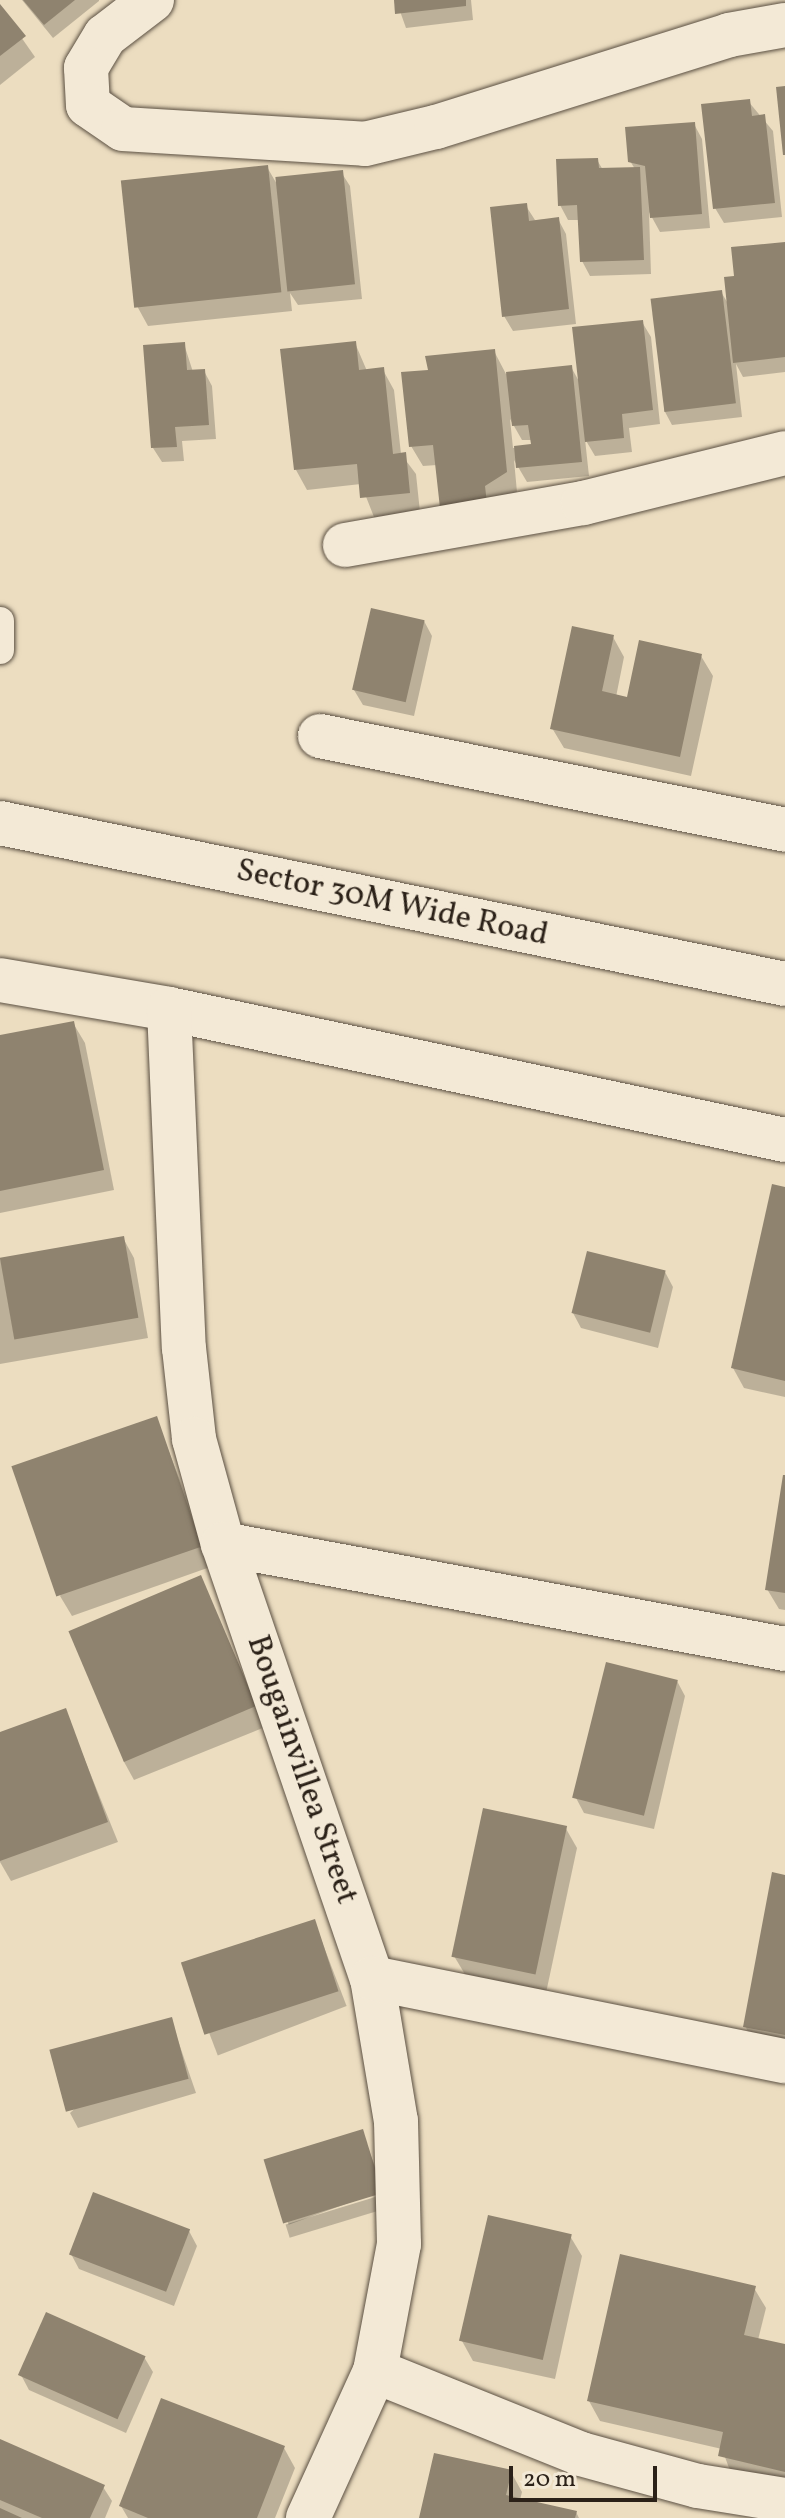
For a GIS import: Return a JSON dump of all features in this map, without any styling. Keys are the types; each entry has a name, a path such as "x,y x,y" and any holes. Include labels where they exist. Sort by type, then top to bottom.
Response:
{"street":[{"path":"152,0 105,36 86,68 88,105 123,129 365,144 436,127 729,35 785,25"},
{"path":"345,545 583,503 785,453"},
{"path":"320,736 785,830"},
{"name":"Sector 30M Wide Road","path":"0,823 785,984"},
{"path":"0,980 169,1009 785,1140"},
{"name":"Bougainvillea Street","path":"169,1009 184,1348 194,1439 223,1544 372,1978 396,2121 399,2244 375,2371 308,2518"},
{"path":"223,1544 785,1649"},
{"path":"372,1978 785,2061"},
{"path":"375,2371 581,2454 698,2486 785,2500"}],"lane":[{"path":"0,621 0,650"}],"building":[{"path":"23,0 75,0 44,25"},
{"path":"394,0 466,0 466,6 395,14"},
{"path":"0,4 26,36 0,56"},
{"path":"785,86 785,155 783,155 776,87"},
{"path":"750,99 752,116 765,114 775,203 713,209 701,104"},
{"path":"695,122 702,214 650,218 645,166 628,162 625,127"},
{"path":"598,158 599,168 640,167 644,260 580,262 577,205 558,206 556,159"},
{"path":"268,165 281,292 134,308 121,180"},
{"path":"343,170 355,284 287,291 275,177"},
{"path":"527,203 529,221 559,217 569,309 502,317 490,207"},
{"path":"785,242 785,357 733,363 724,277 734,276 731,247"},
{"path":"722,290 736,403 664,412 651,299"},
{"path":"643,320 653,410 622,414 624,438 585,442 572,327"},
{"path":"356,341 359,370 384,367 393,454 406,452 410,493 360,498 357,464 294,470 280,349"},
{"path":"185,342 187,370 205,369 209,425 175,427 177,447 151,448 143,345"},
{"path":"495,349 507,472 485,486 488,512 441,517 433,445 409,447 401,372 428,370 425,356"},
{"path":"572,365 582,462 516,468 514,446 531,444 528,425 512,426 506,372"},
{"path":"371,608 425,620 406,702 352,690"},
{"path":"572,626 614,635 602,691 627,697 639,640 702,654 680,757 550,729"},
{"path":"74,1021 104,1170 0,1191 0,1035"},
{"path":"772,1184 785,1187 785,1381 731,1368"},
{"path":"124,1236 138,1318 14,1340 0,1258"},
{"path":"587,1251 666,1271 650,1333 572,1313"},
{"path":"157,1416 202,1546 56,1597 11,1466"},
{"path":"785,1475 785,1593 765,1590"},
{"path":"201,1575 256,1706 124,1762 68,1631"},
{"path":"606,1662 678,1680 644,1816 572,1798"},
{"path":"66,1708 108,1822 0,1861 0,1732"},
{"path":"483,1808 567,1826 536,1975 451,1957"},
{"path":"772,1872 785,1875 785,2035 743,2027"},
{"path":"315,1919 338,1991 204,2035 181,1963"},
{"path":"172,2017 189,2079 66,2112 49,2050"},
{"path":"363,2129 383,2193 283,2223 264,2159"},
{"path":"93,2192 190,2229 166,2292 69,2255"},
{"path":"488,2215 572,2234 543,2360 459,2341"},
{"path":"620,2254 756,2286 744,2335 785,2344 785,2472 718,2456 723,2432 587,2401"},
{"path":"46,2312 146,2356 118,2419 18,2375"},
{"path":"161,2398 285,2446 257,2518 148,2518 119,2506"},
{"path":"0,2439 105,2485 90,2518 42,2518 0,2500"},
{"path":"434,2453 512,2470 506,2495 577,2511 575,2518 419,2518"},
{"path":"0,2508 22,2518 0,2518"}]}
